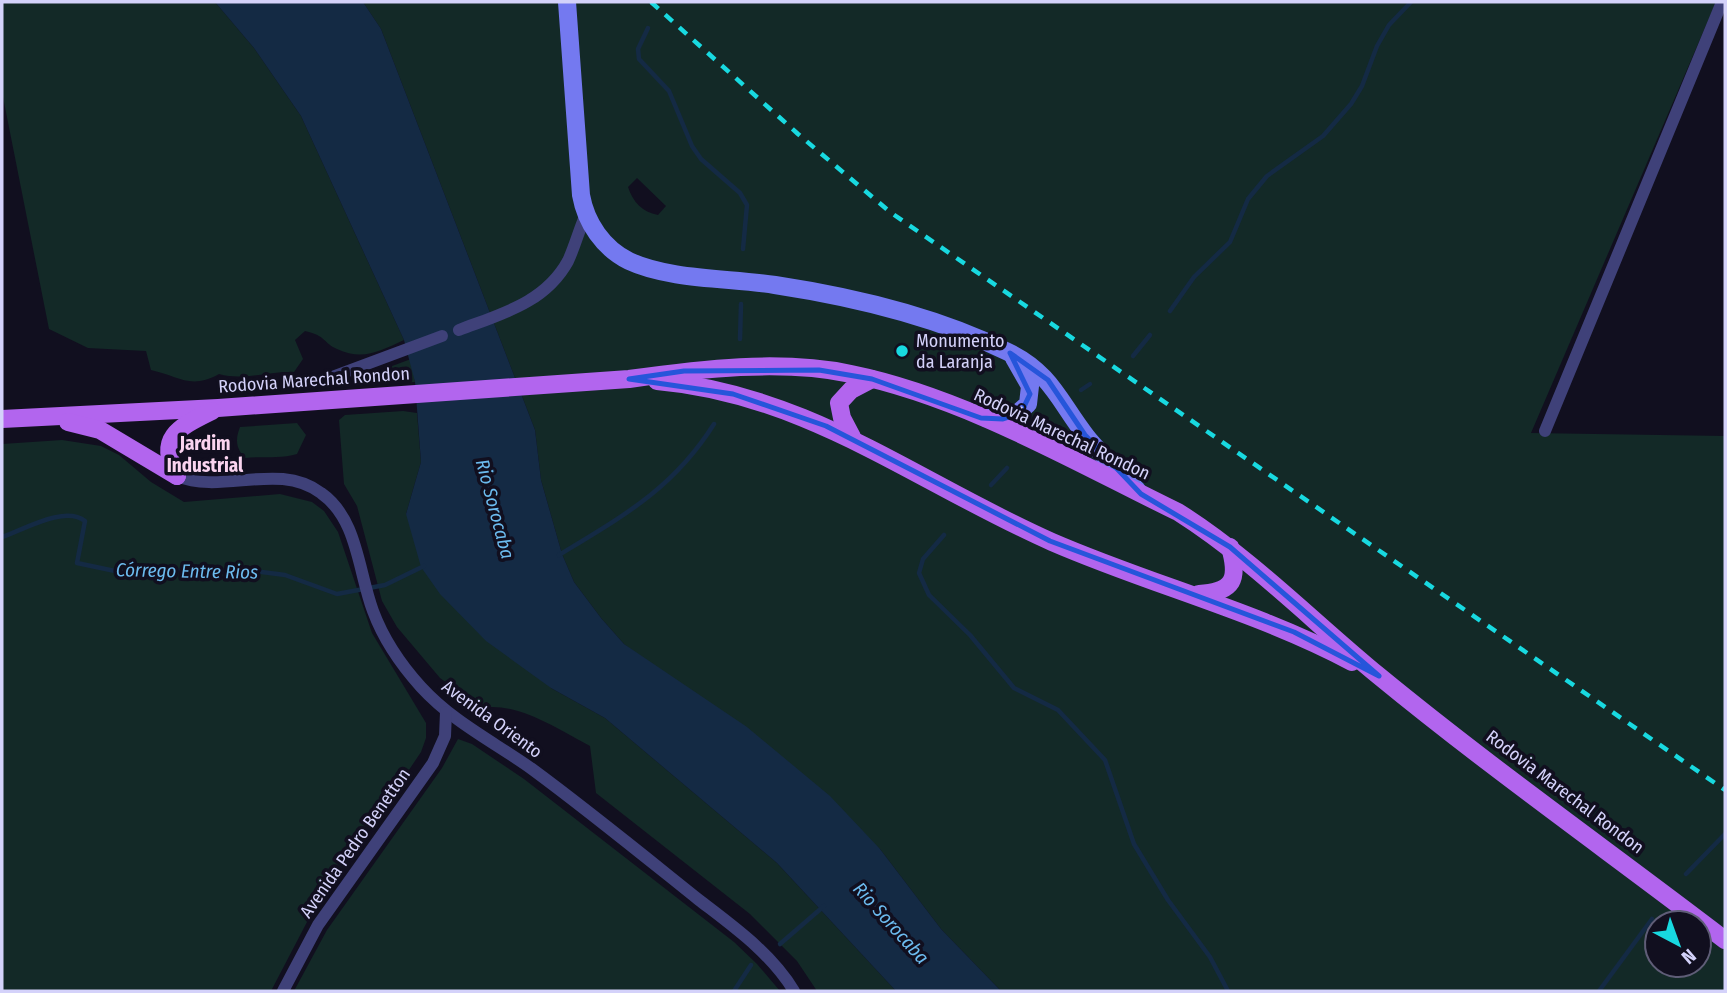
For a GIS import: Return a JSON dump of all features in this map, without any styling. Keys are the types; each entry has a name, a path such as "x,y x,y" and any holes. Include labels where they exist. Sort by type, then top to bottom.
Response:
{"main road":[{"path":"566,6 580,182 586,215 607,245 626,259 648,268 776,285 869,303 957,330 1010,353 1048,380 1091,442 1141,494"},
{"path":"981,418 1012,418 1028,404 1030,386 1010,353"},
{"name":"Rodovia Marechal Rondon","path":"6,418 218,408 629,379 684,371 768,368 829,371 872,379 981,418 1178,512 1230,547 1379,676 1725,940"},
{"name":"Rodovia Marechal Rondon","path":"629,379 733,394 852,438 945,491 1030,532 1294,632 1379,676"},
{"path":"852,438 842,418 839,403 851,390 872,379"},
{"path":"177,476 168,456 172,438 188,423 218,408"},
{"path":"33,417 100,430 177,476"},
{"path":"1193,595 1214,593 1229,586 1235,570 1230,547"}],"street":[{"path":"1545,431 1722,2"},
{"path":"459,330 508,312 543,292 556,278 572,252 586,215"},
{"path":"331,377 442,336"},
{"name":"Avenida Oriento","path":"177,476 199,482 279,478 308,485 321,492 349,524 368,597 383,633 408,671 446,712 547,781 741,933 775,964 794,991"},
{"name":"Avenida Pedro Benetton","path":"282,991 318,925 433,763 445,736 446,712"}],"highlighted area":[{"path":"1010,353 1048,380 1085,435 1141,494 1230,547 1379,676 1294,632 1050,541 826,426 733,394 629,379 684,371 819,370 872,379 981,418 1003,419 1021,413 1030,394"}],"green space":[{"path":"2,2 215,2 254,48 301,116 404,340 379,351 355,354 337,349 321,337 305,331 295,340 303,359 294,372 238,377 219,374 209,379 192,381 151,370 146,351 88,348 49,329 2,92"},
{"path":"363,2 1716,2 1531,433 1725,436 1725,991 1001,991 941,929 880,849 624,644 601,618 574,582 562,554 541,480 535,430 381,29","holes":["637,178 666,206 658,215 652,214 639,206 628,187"]},
{"path":"411,359 415,382 380,384 374,380 376,372"},
{"path":"403,411 417,413 421,462 406,514 551,688 605,718 777,863 896,991 817,991 797,961 750,914 596,793 590,746 523,713 495,707 481,708 440,678 397,627 382,601 357,506 344,484 339,420 345,415"},
{"path":"297,423 306,435 297,454 245,458 238,447 240,427"},
{"path":"62,440 101,446 119,455 151,482 184,502 280,494 312,502 324,511 338,532 372,633 426,723 426,738 421,752 307,922 271,991 2,991 2,444"},
{"path":"458,739 472,744 524,779 734,942 780,991 294,991 327,930 442,768"}],"water":[{"name":"Rio Sorocaba","path":"215,2 363,2 381,29 535,430 541,480 562,554 574,582 624,644 747,727 830,796 880,849 941,929 1001,991 896,991 777,863 605,718 551,688 486,641 440,594 421,567 406,514 421,462 415,382 404,340 301,116 254,48"}],"waterway":[{"path":"1170,311 1194,277 1230,242 1248,199 1267,176 1323,136 1351,104 1362,86 1377,46 1389,25 1411,2"},
{"path":"648,28 638,49 639,59 669,91 692,146 701,159 740,193 747,205 743,249"},
{"path":"740,339 741,304"},
{"path":"1133,356 1150,335"},
{"path":"1081,390 1090,384"},
{"path":"559,555 625,514 664,484 698,447 714,424"},
{"path":"991,485 1007,468"},
{"name":"Córrego Entre Rios","path":"2,537 55,517 77,517 85,521 77,563 115,571 254,571 285,575 337,594 385,585 424,566"},
{"path":"944,535 923,559 919,573 929,595 970,635 1014,688 1058,710 1105,760 1134,844 1168,900 1210,957 1228,991"},
{"path":"1686,874 1725,834"},
{"path":"780,944 824,906"},
{"path":"1599,991 1643,931"},
{"path":"734,991 751,965"}],"railway":[{"path":"651,2 798,134 890,212 1725,790"}],"place":[{"name":"Monumento da Laranja","path":"902,351"}],"district":[{"name":"Jardim Industrial","path":"205,454"}]}
